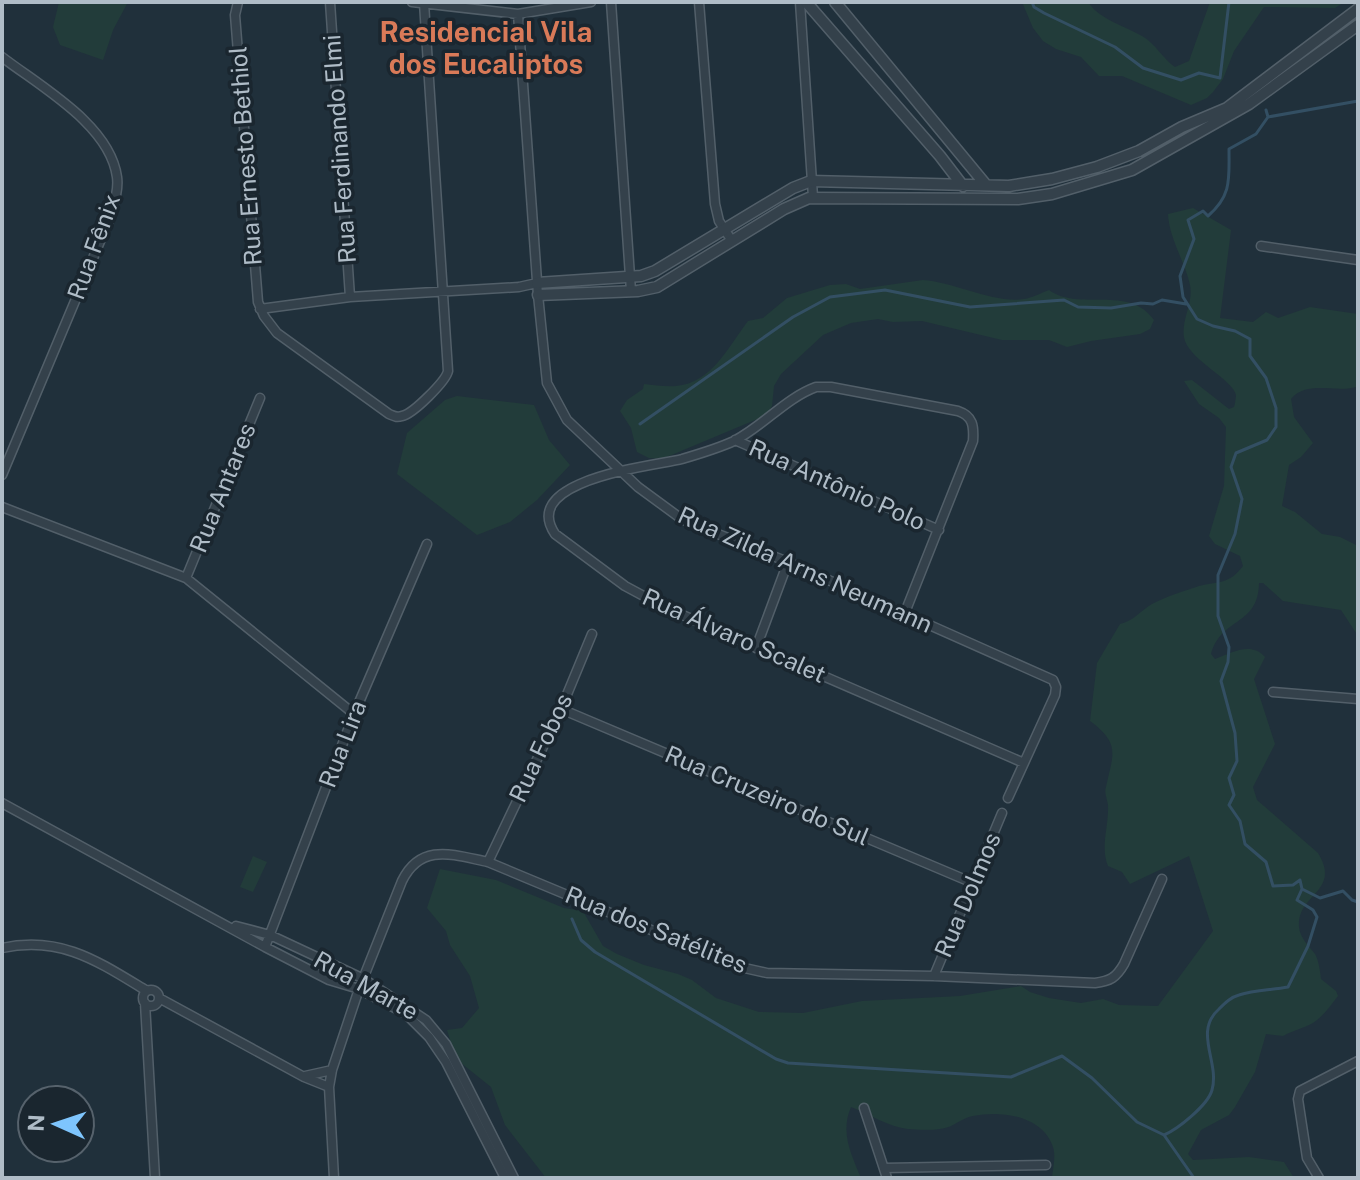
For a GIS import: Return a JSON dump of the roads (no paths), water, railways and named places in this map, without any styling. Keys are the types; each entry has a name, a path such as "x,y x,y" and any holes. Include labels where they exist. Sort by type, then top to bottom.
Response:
{"street":[{"name":"Rua Ernesto Bethiol","path":"238,2 235,15 255,288 260,309"},
{"name":"Rua Ferdinando Elmi","path":"330,2 350,297"},
{"path":"412,2 518,14 591,2"},
{"path":"611,2 631,291"},
{"path":"699,2 715,204 724,230 732,241"},
{"path":"803,2 813,197"},
{"path":"803,2 961,183 968,198"},
{"path":"835,2 986,185 992,198"},
{"path":"424,3 443,291 447,378 408,414 394,416 277,333 260,309 350,297 443,291 519,287 655,271 793,188 811,181 986,185 1025,183 1097,167 1139,151 1182,127 1227,108 1357,11"},
{"name":"Rua Zilda Arns Neumann","path":"518,14 547,383 567,420 638,487 683,520 788,562 1053,680 1055,695 1024,763"},
{"path":"519,287 538,295 657,287 784,209 813,197 1018,199 1090,184 1132,170 1249,104 1358,25"},
{"name":"Rua Fênix","path":"2,57 79,116 104,141 111,154 118,186 109,220 2,475"},
{"path":"1182,127 1188,140"},
{"path":"1261,246 1358,260"},
{"path":"620,469 683,459 735,440 802,394 823,386 958,411 970,418 973,441 904,615"},
{"name":"Rua Antares","path":"186,578 260,398"},
{"name":"Rua Antônio Polo","path":"735,440 939,530"},
{"name":"Rua Álvaro Scalet","path":"620,469 572,487 555,501 549,518 555,534 625,586 664,607 1024,763"},
{"path":"2,507 186,578 354,714"},
{"name":"Rua Lira","path":"265,947 354,714 427,544"},
{"path":"756,648 788,562"},
{"name":"Rua Fobos","path":"488,862 561,709 592,634"},
{"path":"1273,692 1358,699"},
{"name":"Rua Cruzeiro do Sul","path":"561,709 973,883"},
{"path":"1008,798 1024,763"},
{"name":"Rua Marte","path":"2,803 265,947 329,980 359,989 406,1014 429,1037 446,1062 505,1178"},
{"name":"Rua Dolmos","path":"934,976 1002,813"},
{"name":"Rua dos Satélites","path":"334,1178 329,1087 332,1070 359,989 402,881 407,870 426,856 437,853 488,862 740,967 767,973 1109,981 1117,976 1124,964 1162,879"},
{"name":"Rua Marte","path":"225,923 270,935 364,979 418,1014 446,1044 514,1178"},
{"path":"2,948 38,943 91,957 147,991 157,992 159,998 304,1077 329,1087"},
{"path":"307,968 312,955"},
{"path":"147,991 143,996 155,1178"},
{"path":"145,1003 155,1005 159,998"},
{"path":"1319,1178 1307,1158 1298,1099 1300,1091 1358,1061"},
{"path":"304,1077 332,1070"},
{"path":"864,1108 886,1173 1046,1165"},
{"path":"976,1168 980,1178"}],"waterway":[{"path":"1032,2 1044,13 1115,47 1143,68 1181,80 1199,73 1220,78 1229,2"},
{"path":"1268,117 1358,101"},
{"path":"1164,1135 1192,1116 1212,1090 1214,1079 1207,1037 1212,1018 1236,996 1288,987 1308,946 1317,917 1313,910 1297,900 1302,889 1300,880 1293,885 1273,886 1266,862 1245,844 1240,821 1229,805 1234,795 1229,778 1237,761 1235,733 1221,681 1228,662 1229,647 1218,616 1218,575 1235,534 1242,499 1231,467 1236,453 1267,440 1276,427 1276,408 1266,378 1250,356 1250,339 1197,319 1183,297 1180,276 1194,239 1188,220 1203,211 1208,216 1221,201 1229,178 1229,149 1256,134 1268,117 1266,110"},
{"path":"640,424 793,317 830,297 885,290 970,307 1064,300 1078,307 1111,308 1153,304 1162,300 1186,304"},
{"path":"1302,889 1320,898 1343,891 1358,902"},
{"path":"572,919 581,940 595,952 776,1059 788,1063 1011,1077 1062,1056 1092,1078 1137,1122 1164,1135 1194,1178"}],"district":[{"name":"Residencial Vila dos Eucaliptos","path":"486,48"}]}
